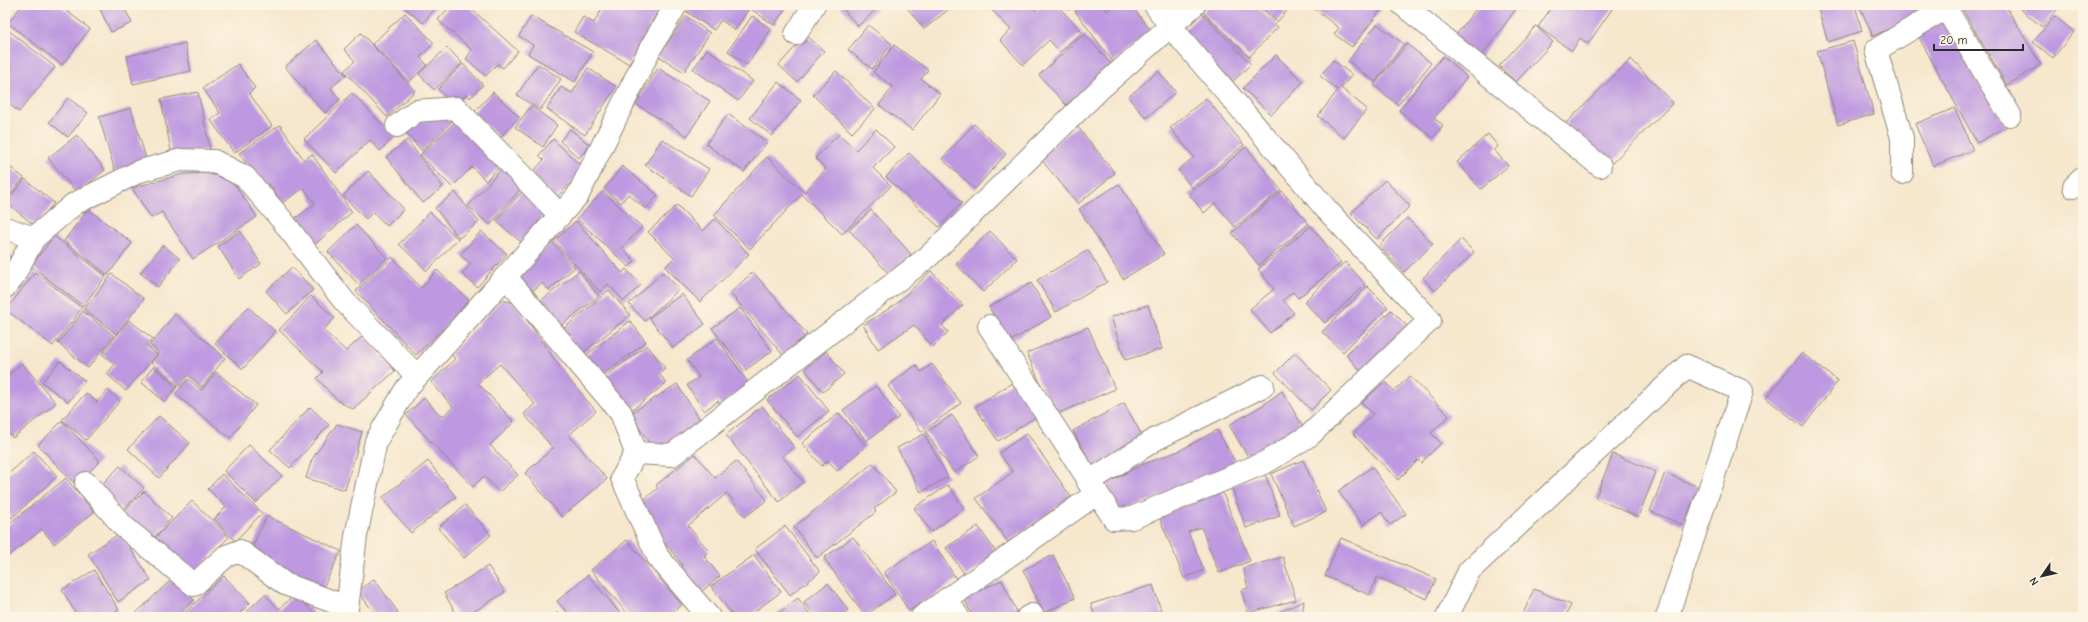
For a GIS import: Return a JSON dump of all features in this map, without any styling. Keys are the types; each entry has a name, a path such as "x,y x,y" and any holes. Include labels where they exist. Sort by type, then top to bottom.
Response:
{"street":[{"path":"86,482 123,526 194,585 226,556 240,552 285,584 346,612 356,536 376,441 406,389 578,195 650,47 676,5"},
{"path":"796,34 814,5"},
{"path":"989,326 1092,488 1114,519 1132,518 1266,462 1310,435 1430,320 1326,210 1171,27 1155,5"},
{"path":"636,453 672,455 929,256 1102,88 1194,5"},
{"path":"1403,5 1600,166"},
{"path":"1902,173 1902,138 1876,50 1945,7 2010,115"},
{"path":"397,126 416,111 456,108 560,215"},
{"path":"5,287 12,279 34,238 74,204 140,171 181,160 214,161 245,177 282,220 344,301 417,376"},
{"path":"5,228 34,238"},
{"path":"506,277 622,413 636,453 622,478 658,557 709,617"},
{"path":"1447,617 1469,571 1688,366 1742,391 1667,617"},
{"path":"922,617 952,608 1092,488 1156,439 1263,386"},
{"path":"1028,617 1032,615 1033,617"}],"building":[{"path":"22,5 59,5 90,29 62,65 8,23"},
{"path":"98,5 123,5 132,23 111,32"},
{"path":"406,5 438,5 423,23 404,7"},
{"path":"451,5 467,5 518,51 503,68 497,64 486,76 466,59 472,50 438,20"},
{"path":"599,5 661,5 629,64 574,32 583,17 594,23 603,7"},
{"path":"692,5 741,5 748,10 735,30 721,20 714,30 687,12"},
{"path":"745,5 788,5 774,25"},
{"path":"839,5 881,5 858,26"},
{"path":"905,5 952,5 953,6 924,29"},
{"path":"993,5 1030,5 1036,11 1042,5 1057,5 1082,32 1060,52 1049,40 1023,65 1000,40 1011,30 990,8"},
{"path":"1065,5 1076,5 1069,10"},
{"path":"1083,5 1102,5 1107,11 1115,5 1131,5 1152,32 1113,62 1075,11"},
{"path":"1209,5 1254,5 1278,27 1249,57 1203,12"},
{"path":"1258,5 1292,5 1277,22"},
{"path":"1309,5 1384,6 1352,47 1334,34 1339,28"},
{"path":"1479,5 1519,5 1480,58 1453,39"},
{"path":"1553,5 1607,5 1612,9 1588,44 1580,38 1572,51 1538,27"},
{"path":"1817,5 1855,5 1862,31 1828,42"},
{"path":"1859,5 1926,5 1929,11 1873,36"},
{"path":"1965,5 2005,5 2041,65 2007,85 1961,7"},
{"path":"2022,5 2061,5 2042,27 2019,8"},
{"path":"405,13 434,43 420,57 427,65 409,82 372,44"},
{"path":"1202,13 1251,64 1228,86 1179,35"},
{"path":"531,16 593,52 575,82 528,54 533,45 519,36"},
{"path":"686,16 710,33 684,72 659,56"},
{"path":"752,16 771,29 747,65 728,51"},
{"path":"1944,16 2006,127 1977,143 1916,32"},
{"path":"2055,16 2074,32 2053,58 2033,42"},
{"path":"1377,24 1404,44 1375,82 1348,61"},
{"path":"868,25 892,44 872,69 848,50"},
{"path":"1536,26 1553,42 1516,82 1499,66"},
{"path":"7,29 55,67 19,112 5,101 5,32"},
{"path":"361,33 415,91 387,117 344,71 355,61 344,49"},
{"path":"1084,34 1112,65 1066,105 1039,75"},
{"path":"806,35 824,51 797,82 779,65"},
{"path":"316,40 346,75 331,88 340,100 325,113 285,67"},
{"path":"1853,41 1874,114 1838,125 1817,51"},
{"path":"185,43 191,71 133,84 127,56"},
{"path":"1407,44 1431,63 1398,105 1374,85"},
{"path":"894,45 928,70 921,79 940,94 912,130 879,105 893,87 873,72"},
{"path":"447,47 462,63 434,90 419,74"},
{"path":"707,49 753,81 738,101 693,69"},
{"path":"1276,55 1303,82 1271,115 1243,88"},
{"path":"1443,56 1467,77 1434,118 1443,125 1433,138 1399,110"},
{"path":"1631,59 1673,103 1609,166 1566,123"},
{"path":"1333,60 1352,75 1341,88 1367,109 1344,138 1318,116 1338,90 1320,76"},
{"path":"238,64 255,88 249,93 272,126 234,153 210,119 220,113 203,88"},
{"path":"463,64 483,85 470,98 467,94 454,106 438,89"},
{"path":"538,64 561,79 540,110 517,95"},
{"path":"588,68 616,87 585,135 547,109 561,87 572,93"},
{"path":"658,68 710,101 687,136 636,104"},
{"path":"836,71 875,109 852,133 813,95"},
{"path":"1158,71 1176,92 1146,118 1128,97"},
{"path":"778,82 801,100 772,136 750,118"},
{"path":"198,92 210,149 172,156 161,99"},
{"path":"493,92 519,117 500,138 473,113"},
{"path":"352,93 395,137 380,151 370,140 336,173 304,139"},
{"path":"68,98 88,113 68,137 49,122"},
{"path":"1206,98 1244,145 1192,188 1178,170 1194,157 1170,128"},
{"path":"531,106 557,125 543,147 515,127"},
{"path":"131,108 147,162 115,171 99,117"},
{"path":"1955,108 1973,150 1933,166 1915,124"},
{"path":"421,113 456,117 422,151 403,129"},
{"path":"728,114 767,142 744,172 706,144"},
{"path":"458,119 502,164 486,181 472,167 452,187 420,155"},
{"path":"974,124 1006,154 975,189 942,159"},
{"path":"280,125 304,160 312,154 352,212 313,246 294,219 315,204 304,188 282,203 269,184 263,188 239,153"},
{"path":"1077,126 1115,173 1078,204 1039,157"},
{"path":"570,129 590,145 579,158 560,141"},
{"path":"876,129 894,147 873,168 891,186 842,234 802,194 750,249 714,215 767,157 804,192 826,169 815,158 839,134 856,150"},
{"path":"1488,134 1498,146 1494,150 1508,166 1481,189 1457,162"},
{"path":"77,135 105,170 77,193 48,158"},
{"path":"553,139 584,169 555,199 530,175 544,160 539,155"},
{"path":"662,139 709,169 691,196 645,165"},
{"path":"407,140 443,187 423,203 386,157"},
{"path":"1246,147 1281,190 1235,227 1215,203 1204,213 1189,194"},
{"path":"909,153 962,203 939,227 886,177"},
{"path":"5,163 24,178 5,201"},
{"path":"504,166 525,184 490,225 468,206"},
{"path":"622,166 658,195 646,209 628,194 621,203 604,189"},
{"path":"368,171 404,209 387,226 373,212 366,219 343,196"},
{"path":"205,173 231,179 257,217 193,259 162,212 151,218 132,188 183,174"},
{"path":"25,179 54,203 35,226 6,202"},
{"path":"1385,180 1410,206 1377,239 1351,213"},
{"path":"1119,184 1164,254 1123,279 1079,209"},
{"path":"525,188 549,210 521,242 496,221"},
{"path":"603,191 642,227 622,248 635,261 629,267 577,219"},
{"path":"1282,191 1309,224 1259,265 1232,233"},
{"path":"455,192 479,222 459,238 435,208"},
{"path":"677,205 703,231 715,219 749,254 700,302 665,267 674,258 648,232"},
{"path":"88,209 132,243 108,275 64,241"},
{"path":"871,210 911,254 889,274 849,230"},
{"path":"430,212 458,239 427,271 399,244"},
{"path":"1407,218 1433,244 1404,272 1379,246"},
{"path":"576,221 622,273 626,269 641,285 624,301 608,284 600,292 554,241"},
{"path":"356,225 387,258 359,285 328,252"},
{"path":"1311,226 1341,263 1298,298 1293,292 1283,300 1294,313 1270,333 1250,309 1274,289 1258,269"},
{"path":"240,231 261,264 239,279 218,246"},
{"path":"481,231 507,254 477,287 462,274 471,264 460,255"},
{"path":"990,231 1017,259 983,292 956,264"},
{"path":"54,236 106,276 83,306 31,266"},
{"path":"1461,239 1474,252 1435,291 1423,278"},
{"path":"552,242 575,267 549,290 542,283 531,292 515,275"},
{"path":"163,245 180,259 158,287 140,273"},
{"path":"1088,250 1107,282 1056,312 1037,280"},
{"path":"5,252 16,261 5,274"},
{"path":"392,257 421,288 437,270 469,300 452,320 416,355 356,291"},
{"path":"1345,262 1365,284 1325,323 1304,302"},
{"path":"292,267 313,290 287,314 266,291"},
{"path":"579,271 599,296 559,327 539,302"},
{"path":"931,271 963,305 942,325 948,332 933,347 914,325 878,349 863,325 895,305"},
{"path":"35,272 82,308 53,346 6,310"},
{"path":"663,272 679,289 645,321 629,304"},
{"path":"753,272 807,334 783,355 730,293"},
{"path":"112,274 144,299 116,334 84,309"},
{"path":"1031,283 1051,317 1009,342 989,307"},
{"path":"1367,286 1388,307 1343,352 1322,332"},
{"path":"609,290 630,315 582,354 562,330"},
{"path":"682,294 705,324 673,348 649,318"},
{"path":"311,296 335,318 323,330 346,351 364,335 395,371 353,409 341,403 331,394 317,378 323,372 279,330"},
{"path":"501,300 515,303 566,376 596,411 569,435 607,479 562,517 525,473 553,448 524,414 535,404 500,364 478,383 514,422 490,445 518,475 499,492 484,476 473,487 406,415 424,398 442,417 453,407 431,382 455,359 451,354"},
{"path":"1148,305 1162,349 1125,360 1111,317"},
{"path":"248,307 275,331 243,369 215,344"},
{"path":"740,308 772,351 744,371 712,328"},
{"path":"1391,310 1409,328 1364,374 1346,355"},
{"path":"83,311 114,336 88,368 58,343"},
{"path":"175,314 225,358 202,387 188,375 179,386 151,363 159,353 150,345"},
{"path":"129,320 153,339 147,346 157,354 126,391 107,374 115,364 102,354"},
{"path":"630,321 646,342 601,376 585,356"},
{"path":"1088,327 1115,389 1054,415 1027,353"},
{"path":"717,338 749,384 720,405 718,401 704,411 687,385 699,377 687,360"},
{"path":"647,345 665,368 659,373 666,383 628,413 602,379"},
{"path":"826,351 844,374 823,392 805,369"},
{"path":"1295,353 1331,390 1311,410 1275,373"},
{"path":"1802,353 1838,381 1803,427 1766,398"},
{"path":"60,361 85,381 68,402 42,382"},
{"path":"22,363 56,403 13,438 5,428 5,378"},
{"path":"932,364 961,403 922,432 888,386 916,365 921,372"},
{"path":"153,367 177,387 165,402 141,382"},
{"path":"216,372 256,405 230,438 175,394 188,379 202,390"},
{"path":"800,374 829,411 797,437 767,400"},
{"path":"1410,376 1449,416 1431,433 1441,443 1421,463 1418,460 1398,480 1353,434 1373,414 1362,403 1385,381 1394,391"},
{"path":"1013,382 1036,417 998,441 975,407"},
{"path":"677,384 702,423 656,453 630,414"},
{"path":"876,386 899,417 866,441 843,410"},
{"path":"108,390 120,401 86,440 62,420 86,393 97,402"},
{"path":"1282,391 1303,427 1250,460 1229,425 1263,405"},
{"path":"1124,403 1144,439 1093,467 1073,431"},
{"path":"762,406 794,447 782,456 803,482 779,502 726,435"},
{"path":"310,407 329,425 290,468 270,450"},
{"path":"839,413 866,446 837,471 828,460 822,466 802,443"},
{"path":"952,415 979,456 954,473 926,432"},
{"path":"159,416 190,443 159,478 128,449"},
{"path":"62,421 100,461 76,485 38,445"},
{"path":"337,424 362,432 345,490 306,478 312,459"},
{"path":"1217,430 1236,463 1154,499 1117,511 1105,484 1141,465 1179,451"},
{"path":"1027,433 1071,497 1008,542 976,498 1013,472 999,453"},
{"path":"924,434 948,477 921,492 897,448"},
{"path":"249,445 282,476 256,503 224,471"},
{"path":"34,451 57,476 12,518 5,510 5,477"},
{"path":"695,454 715,478 736,461 767,500 745,517 727,493 688,526 709,551 704,556 720,576 700,593 680,568 683,566 677,558 635,507 658,488 656,485"},
{"path":"1613,454 1656,472 1638,517 1595,498"},
{"path":"1303,460 1326,512 1294,526 1271,474"},
{"path":"428,461 456,497 411,533 382,498"},
{"path":"873,463 896,492 874,509 876,512 817,558 794,527"},
{"path":"120,466 144,488 123,510 99,487"},
{"path":"1372,467 1406,514 1390,525 1381,512 1363,525 1338,491"},
{"path":"1665,473 1699,487 1683,525 1650,511"},
{"path":"222,474 262,513 235,541 214,519 226,507 208,489"},
{"path":"1265,474 1280,516 1246,528 1231,486"},
{"path":"66,478 94,512 54,544 42,529 9,556 5,551 5,527"},
{"path":"948,485 964,508 931,532 914,508"},
{"path":"1221,489 1250,561 1219,573 1201,527 1188,532 1204,570 1184,578 1158,514"},
{"path":"144,491 172,518 149,543 120,515"},
{"path":"192,501 229,537 192,575 155,538"},
{"path":"465,505 491,535 464,558 438,528"},
{"path":"267,516 341,551 321,592 269,566 250,551"},
{"path":"785,526 820,572 790,595 755,549"},
{"path":"978,526 997,554 966,576 946,548"},
{"path":"120,533 151,580 118,602 88,554"},
{"path":"853,537 895,594 865,616 824,558"},
{"path":"1341,538 1436,579 1427,599 1377,577 1370,595 1325,576"},
{"path":"627,540 682,605 667,617 630,617 591,570"},
{"path":"932,541 957,580 909,611 884,572"},
{"path":"754,555 781,592 747,617 734,617 711,586"},
{"path":"1053,555 1075,598 1044,613 1023,570"},
{"path":"1283,557 1296,600 1248,613 1241,590 1248,588 1243,568"},
{"path":"488,566 505,592 465,617 458,617 444,593"},
{"path":"94,570 119,610 107,617 78,617 62,590"},
{"path":"588,575 623,617 571,617 557,601"},
{"path":"224,576 250,603 236,617 180,617"},
{"path":"173,578 194,600 177,617 132,617"},
{"path":"374,579 398,612 391,617 377,617 358,591"},
{"path":"1002,580 1017,612 1007,617 983,617 982,614 973,617 964,598"},
{"path":"828,583 848,610 839,617 816,617 804,602"},
{"path":"1153,585 1163,617 1095,617 1091,604"},
{"path":"1534,589 1571,605 1565,617 1522,616"},
{"path":"265,594 279,609 296,594 317,617 241,617"},
{"path":"798,598 812,617 773,617"},
{"path":"1304,601 1302,617 1268,617"},
{"path":"558,612 563,617 552,617"}]}
